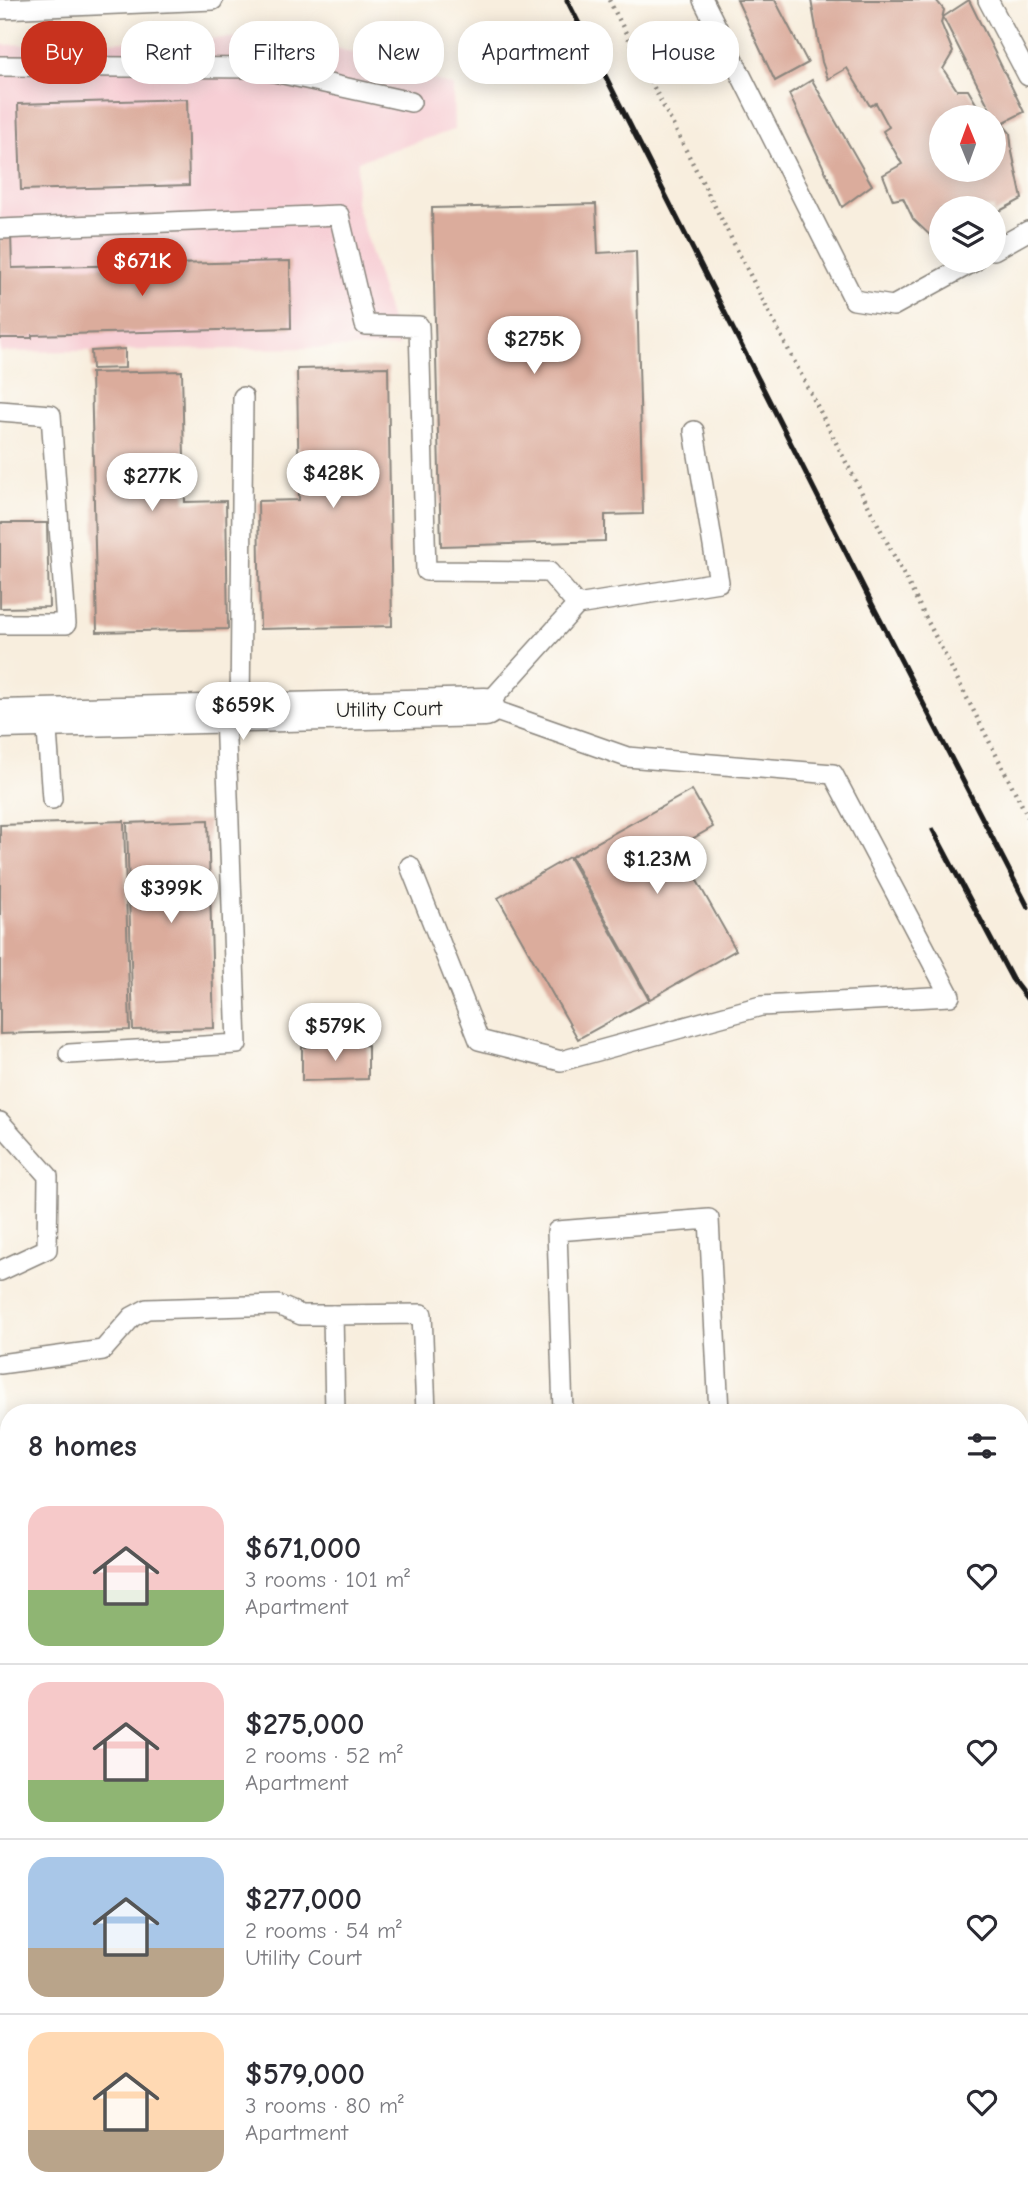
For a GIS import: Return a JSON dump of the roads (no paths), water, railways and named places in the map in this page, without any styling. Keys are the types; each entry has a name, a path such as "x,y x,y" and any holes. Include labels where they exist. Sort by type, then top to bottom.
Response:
{"street":[{"name":"Utility Court","path":"0,719 485,707"}],"lane":[{"path":"0,9 57,3 213,0"},
{"path":"703,0 854,300 892,306 953,273"},
{"path":"988,0 1028,76"},
{"path":"0,66 256,68 411,102"},
{"path":"0,229 339,215 365,325 418,326 426,571 549,572 577,605"},
{"path":"1006,244 1028,232"},
{"path":"69,1054 237,1044 233,713 243,397"},
{"path":"0,411 51,415 66,624 0,624"},
{"path":"410,866 479,1040 561,1061 761,1006 950,996 833,774 627,757 485,707 577,605 719,582 694,431"},
{"path":"46,717 52,799"},
{"path":"0,1122 48,1176 47,1249 0,1271"},
{"path":"563,1404 556,1231 709,1219 719,1404"},
{"path":"0,1364 103,1350 132,1317 147,1309 278,1305 301,1315 422,1314 426,1404"},
{"path":"333,1315 335,1404"}],"railway":[{"path":"567,0 1028,907"},
{"path":"933,830 1012,979 1028,1000"}]}
